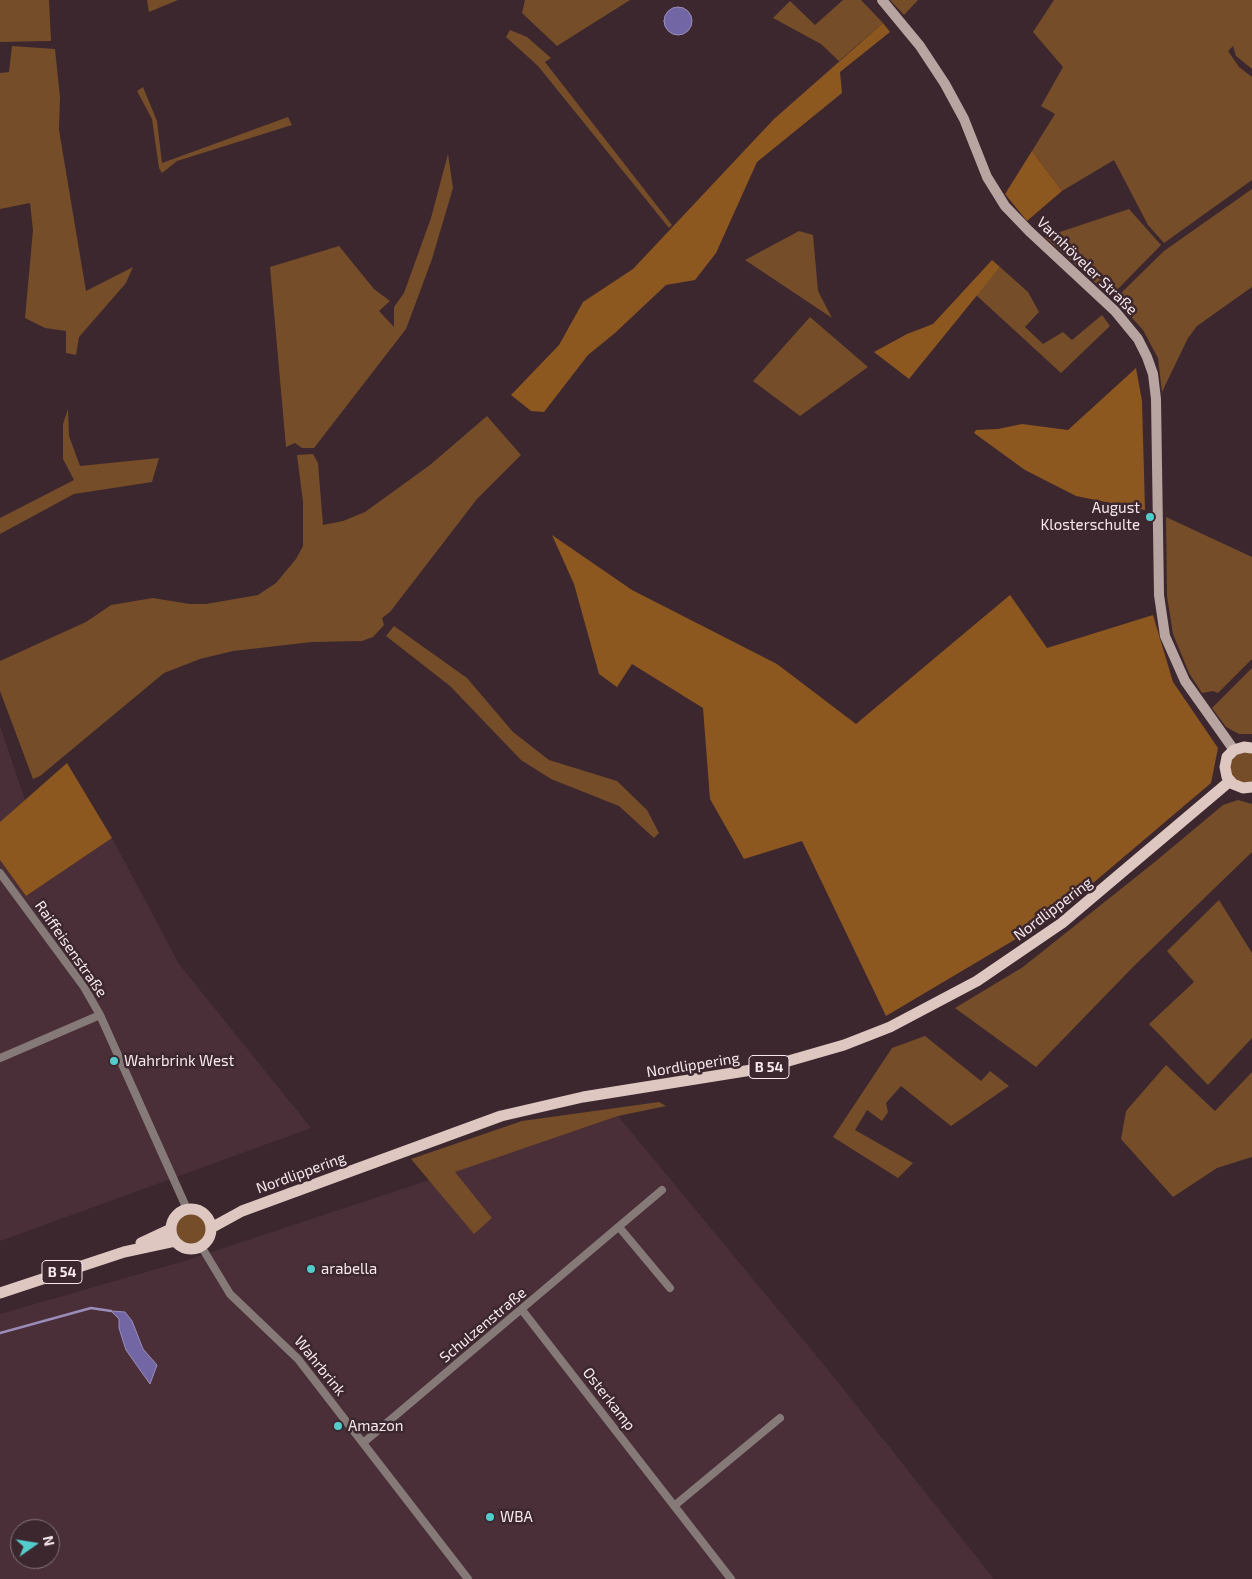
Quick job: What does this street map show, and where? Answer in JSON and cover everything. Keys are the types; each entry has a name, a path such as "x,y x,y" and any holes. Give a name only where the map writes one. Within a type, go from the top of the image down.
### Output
{"main road":[{"path":"1252,748 1244,747 1234,750 1227,757 1224,767 1230,781 1238,787 1252,787"},
{"name":"Nordlippering","path":"212,1228 242,1211 501,1116 575,1099 764,1068 835,1048 890,1026 977,981 1062,923 1230,781"},
{"path":"187,1209 200,1210 207,1216 212,1228 208,1240 201,1246 188,1249 175,1240 171,1229 176,1215 187,1209"},
{"name":"Nordlippering","path":"207,1216 242,1211"},
{"name":"B 54","path":"124,1252 171,1229"},
{"name":"B 54","path":"0,1293 124,1252 175,1240"}],"street":[{"name":"Varnhöveler Straße","path":"882,0 916,40 945,84 964,119 987,177 1005,206 1028,231 1115,311 1138,339 1147,356 1153,374 1156,399 1159,595 1165,636 1185,681 1234,750"},
{"name":"Raiffeisenstraße","path":"0,873 84,986 100,1015 187,1209"},
{"path":"0,1058 100,1015"},
{"name":"Schulzenstraße","path":"363,1443 662,1190"},
{"path":"619,1226 670,1288"},
{"name":"Wahrbrink","path":"201,1246 230,1294 292,1352 468,1579"},
{"name":"Osterkamp","path":"522,1310 731,1579"},
{"path":"674,1506 780,1418"}],"shaded area":[{"path":"0,0 49,0 51,41 0,42"},
{"path":"147,0 178,0 149,12"},
{"path":"525,0 630,0 557,46 522,13"},
{"path":"843,0 861,0 883,23 839,61 821,44 773,18 790,1 815,25"},
{"path":"890,0 918,0 904,15"},
{"path":"1054,0 1252,0 1252,69 1236,56 1233,46 1228,51 1239,67 1252,77 1252,180 1164,243 1148,225 1114,160 1062,191 1032,151 1055,114 1041,106 1063,67 1033,32"},
{"path":"678,7 688,11 692,21 688,31 678,35 668,31 664,21 668,11"},
{"path":"883,23 890,32 840,72 842,93 757,162 716,253 695,280 666,285 615,333 588,355 544,412 531,411 511,395 559,345 583,302 633,269 774,119"},
{"path":"510,30 527,37 551,58 545,62 672,225 669,228 538,66 506,37"},
{"path":"12,46 55,49 60,97 59,130 86,291 133,267 126,283 79,337 76,355 66,353 66,331 45,328 25,318 33,230 30,203 0,209 0,73 9,72"},
{"path":"143,87 157,121 162,163 288,117 292,125 177,161 162,173 159,168 152,119 137,91"},
{"path":"1032,151 1062,191 1027,221 1005,194"},
{"path":"448,154 453,188 432,259 406,329 314,448 302,448 295,443 286,447 270,267 339,246 374,289 390,301 379,311 394,327 394,307 404,293 431,218"},
{"path":"1252,189 1252,287 1197,326 1188,338 1162,392 1158,358 1143,330 1115,299 1164,251"},
{"path":"1129,209 1161,245 1117,290 1109,295 1045,237"},
{"path":"799,231 813,235 818,291 832,318 745,260"},
{"path":"992,260 1000,267 909,379 874,352 907,334 933,324"},
{"path":"1000,267 1028,292 1039,312 1025,327 1043,344 1063,332 1072,340 1102,315 1110,326 1061,373 976,295"},
{"path":"810,317 868,367 800,416 753,381"},
{"path":"1136,368 1142,401 1145,510 1076,496 1025,470 974,433 976,430 998,429 1022,424 1068,430"},
{"path":"68,409 69,436 80,466 159,458 152,482 74,494 0,534 0,518 74,480 63,459 63,424"},
{"path":"487,416 521,455 477,499 390,612 382,618 384,625 373,637 362,641 312,642 233,651 200,659 164,673 40,776 33,779 0,691 0,661 86,622 111,605 153,598 190,604 206,604 258,595 276,583 296,559 303,546 303,502 297,455 313,454 318,463 323,525 343,521 365,512 430,465"},
{"path":"1166,517 1252,557 1252,659 1218,693 1213,691 1202,693 1189,673 1173,634 1167,596"},
{"path":"552,535 632,590 777,664 856,724 1010,595 1047,648 1153,615 1173,682 1218,748 1211,783 1053,917 886,1016 802,841 744,859 710,799 703,708 632,664 617,687 599,674 574,584"},
{"path":"394,626 467,678 513,732 549,760 617,781 647,810 659,833 654,838 619,806 551,779 521,760 450,686 386,636"},
{"path":"1252,668 1252,734 1239,734 1226,727 1212,708"},
{"path":"0,726 25,800 0,822"},
{"path":"1241,752 1252,753 1252,782 1242,784 1232,777 1230,764 1234,757"},
{"path":"67,763 112,838 26,896 0,860 0,822"},
{"path":"1238,800 1252,804 1252,852 1133,967 1036,1067 955,1008 1023,967 1223,805"},
{"name":"Wahrbrink West","path":"112,838 179,964 311,1128 0,1241 0,860 26,896"},
{"path":"1219,900 1252,953 1252,1038 1208,1085 1149,1024 1194,982 1167,951"},
{"path":"925,1036 981,1081 990,1071 1009,1086 951,1126 901,1086 886,1103 888,1112 882,1121 867,1110 855,1130 913,1163 898,1178 833,1137 892,1048"},
{"path":"1166,1065 1215,1111 1252,1072 1252,1157 1217,1168 1173,1197 1121,1139 1126,1111"},
{"path":"659,1102 666,1106 618,1116 455,1172 492,1218 474,1234 411,1159 522,1121"},
{"path":"618,1116 829,1371 994,1579 0,1579 0,1314 188,1260 429,1180 474,1233 492,1218 454,1172"},
{"path":"191,1213 197,1214 202,1218 206,1223 206,1235 202,1240 197,1244 191,1245 185,1244 180,1240 176,1235 175,1229 176,1223 180,1218 185,1214"},
{"path":"111,1311 125,1312 132,1321 143,1349 157,1365 150,1384 126,1350 119,1328 119,1319"}],"waterway":[{"path":"0,1333 91,1308 111,1311"}],"place":[{"name":"August Klosterschulte","path":"1150,517"},
{"name":"Wahrbrink West","path":"114,1061"},
{"name":"arabella","path":"311,1269"},
{"name":"Amazon","path":"338,1426"},
{"name":"WBA","path":"490,1517"}]}
